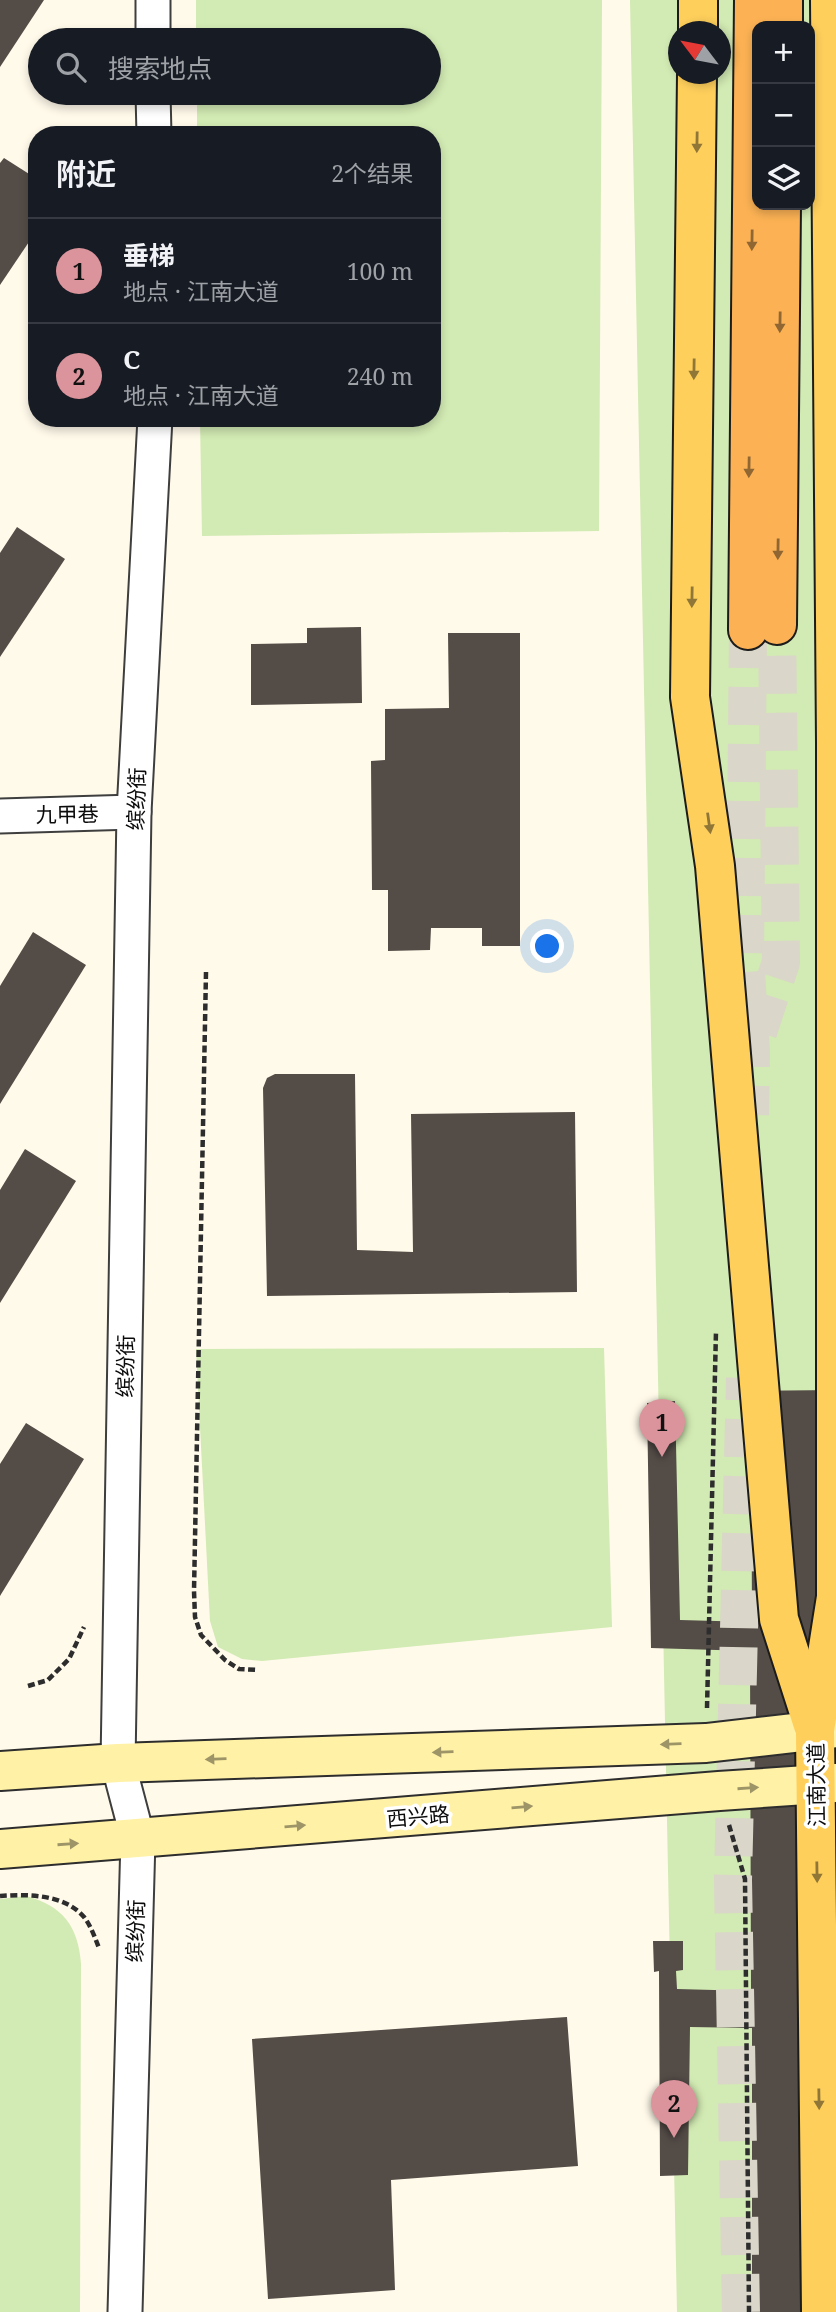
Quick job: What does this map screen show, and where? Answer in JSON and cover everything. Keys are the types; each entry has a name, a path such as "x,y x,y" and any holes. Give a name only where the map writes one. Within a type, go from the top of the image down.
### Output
{"highway":[{"path":"754,0 756,147"},
{"path":"783,0 783,21"},
{"path":"757,210 763,628 781,210"}],"main road":[{"path":"698,0 698,21"},
{"name":"江南大道","path":"821,2312 825,1729 836,1597 836,728 830,0"},
{"path":"0,1771 118,1763 706,1743 825,1729 779,1619 715,866 690,697 698,84"},
{"name":"西兴路","path":"0,1849 826,1783"}],"street":[{"path":"153,0 153,28"},
{"path":"153,105 154,126"},
{"name":"缤纷街","path":"125,2312 138,1839 118,1763 134,812 155,427"},
{"name":"九甲巷","path":"0,816 134,812"}],"path":[{"path":"206,972 195,1617 201,1635 225,1660 239,1669 258,1670"},
{"path":"28,1686 48,1680 69,1659 86,1624"},
{"path":"719,1791 745,1879 749,2312"},
{"path":"0,1895 28,1894 59,1900 84,1916 102,1955"}],"green space":[{"path":"196,0 602,0 599,531 202,536 200,427 441,427 441,126 197,126 197,105 441,105 441,28 196,28"},
{"path":"630,0 836,0 836,2312 677,2312"},
{"path":"604,1348 612,1627 262,1661 242,1659 218,1647 210,1621 196,1349"},
{"path":"26,1896 50,1905 66,1920 76,1939 81,1964 80,2312 0,2312 0,1899"}],"building":[{"path":"0,0 44,0 0,67"},
{"path":"4,158 28,173 28,243 0,285 0,163"},
{"path":"17,527 65,559 0,657 0,553"},
{"path":"361,627 362,703 251,705 251,644 307,643 307,628"},
{"path":"448,633 520,633 520,946 482,946 482,928 431,928 430,950 388,951 388,890 372,890 371,761 385,760 385,709 449,708"},
{"path":"33,932 86,965 0,1104 0,986"},
{"path":"275,1074 355,1074 357,1250 413,1252 411,1114 575,1112 577,1292 267,1296 263,1088 267,1078"},
{"path":"25,1149 76,1181 0,1303 0,1190"},
{"path":"836,1390 836,2312 752,2312 752,2028 690,2027 688,2175 660,2176 659,1971 654,1972 653,1941 683,1941 683,1970 676,1971 677,1989 751,1991 750,1651 651,1648 647,1403 675,1401 680,1620 752,1622 751,1391"},
{"path":"26,1423 84,1459 0,1596 0,1464"},
{"path":"567,2017 578,2166 391,2180 395,2290 268,2299 252,2039"}],"tunnel":[{"path":"758,1032 781,962 777,625"},
{"path":"748,630 745,956 751,1053 750,1115"},
{"path":"741,2312 733,1880 745,1378"}],"place":[{"name":"垂梯","path":"662,1457"},
{"name":"C","path":"674,2138"}]}
